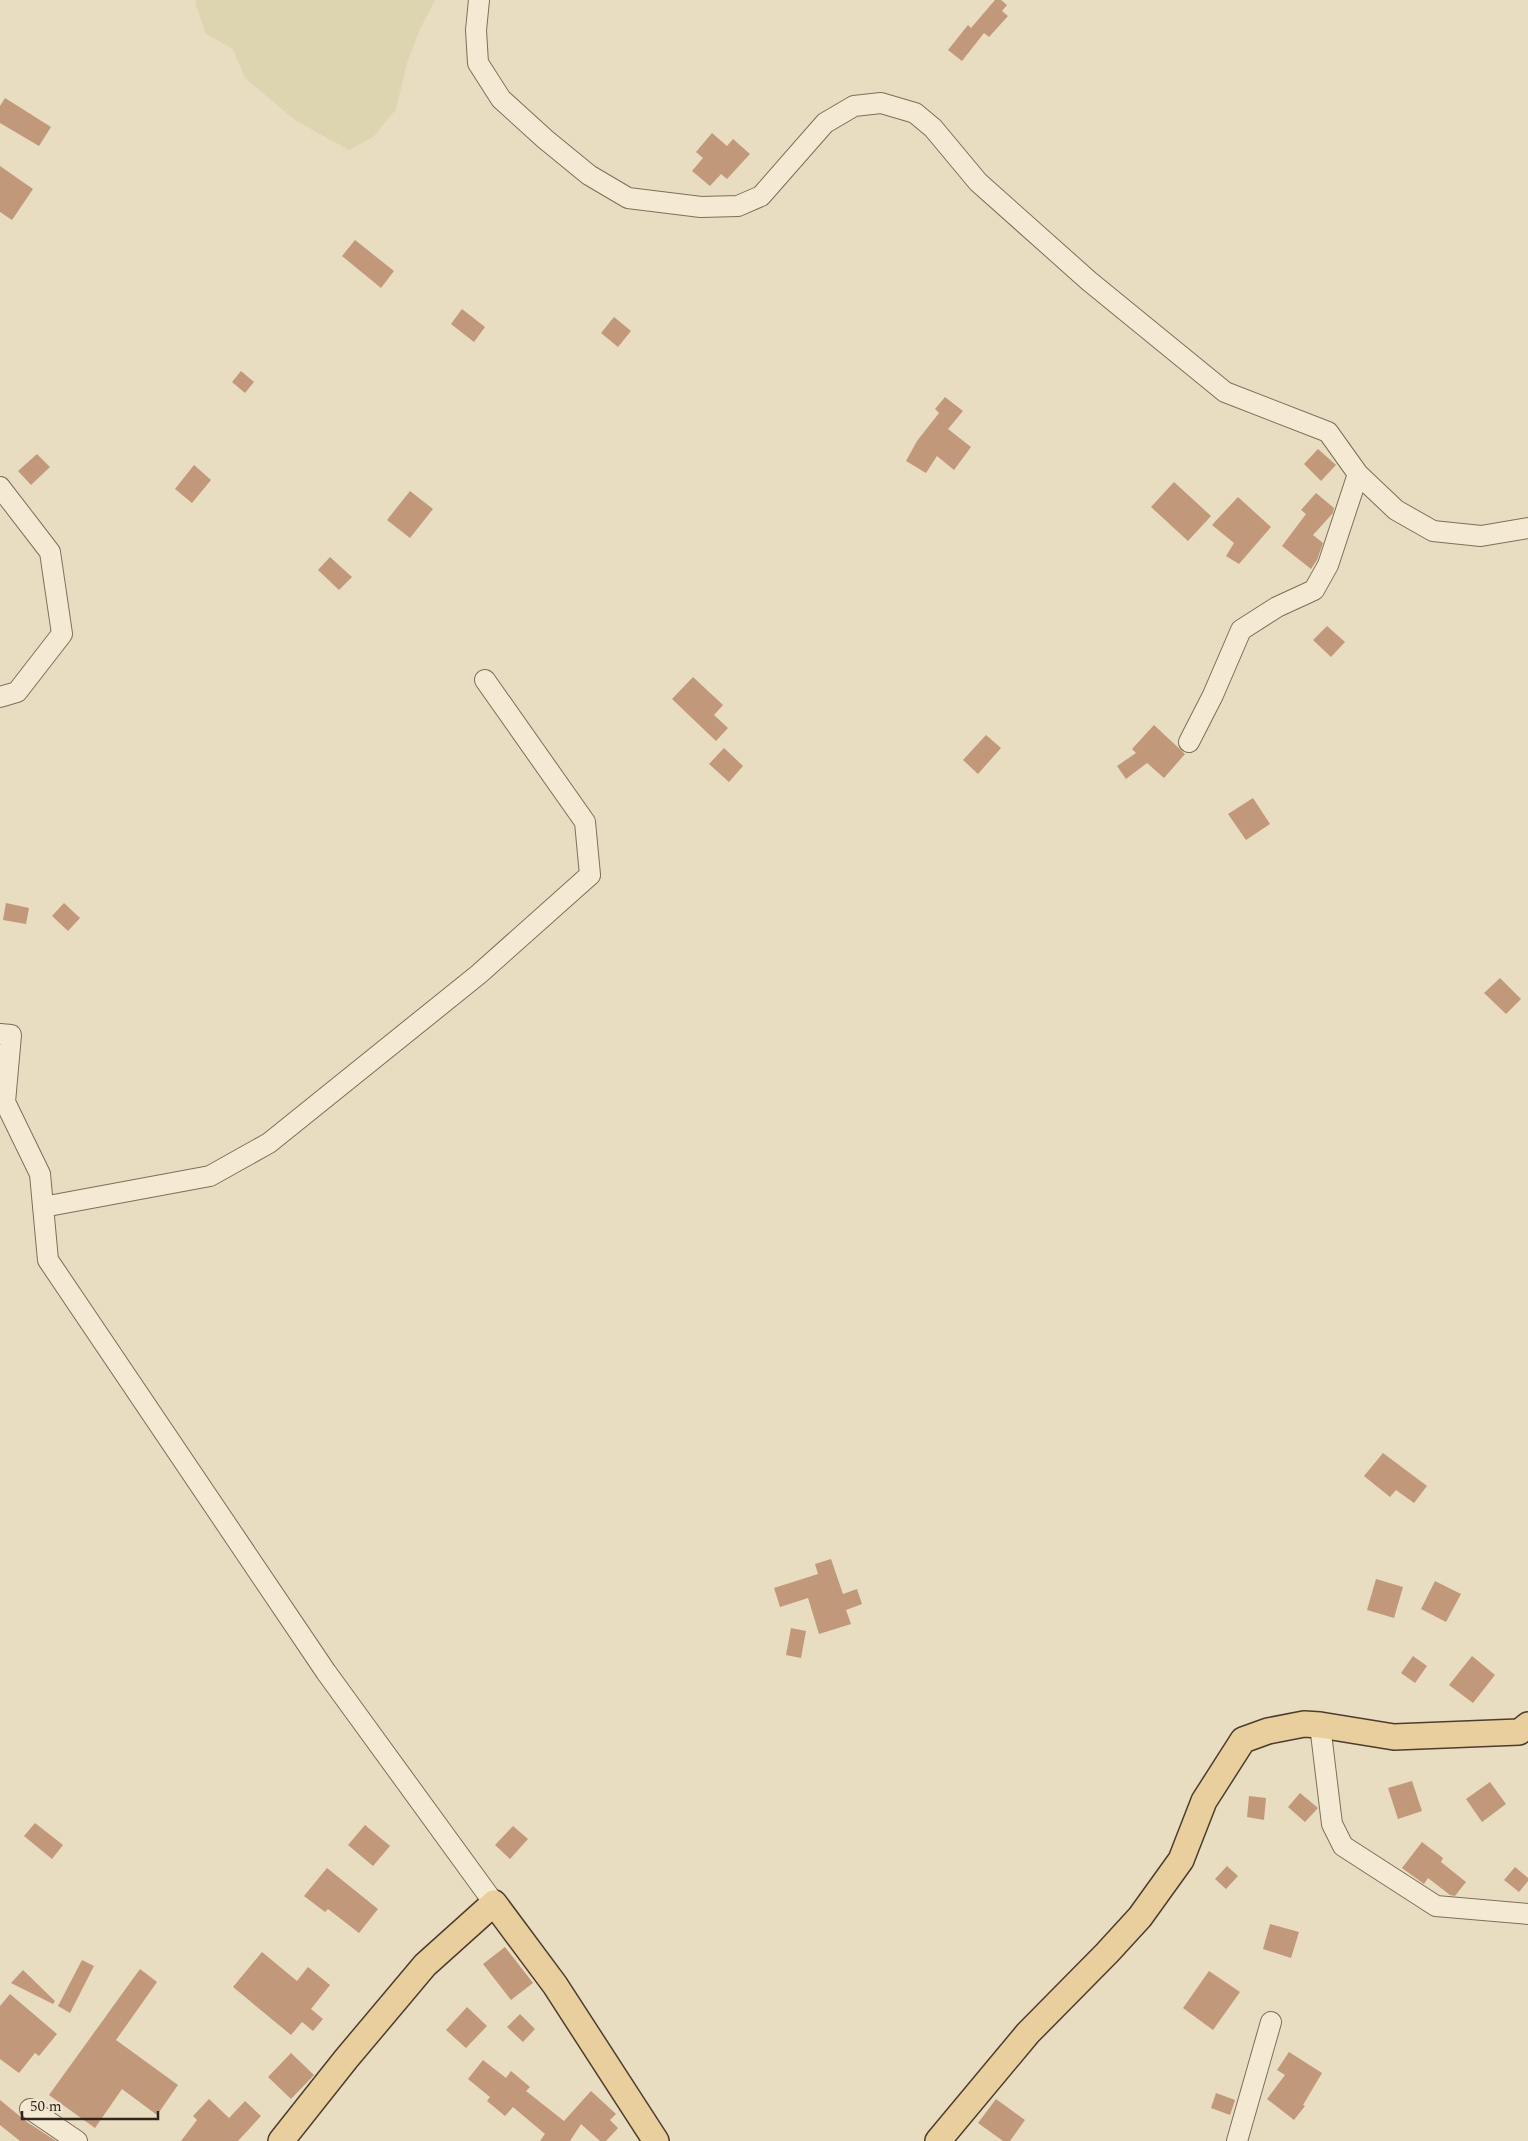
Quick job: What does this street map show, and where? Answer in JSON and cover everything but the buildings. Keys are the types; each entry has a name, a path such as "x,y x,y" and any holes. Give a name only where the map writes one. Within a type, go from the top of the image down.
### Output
{"main road":[{"path":"938,2141 1028,2033 1140,1917 1180,1860 1204,1801 1242,1740 1268,1731 1304,1724 1394,1737 1525,1733"},
{"path":"280,2141 425,1965 494,1903 555,1985 656,2141"}],"street":[{"path":"479,0 476,30 478,63 501,99 589,175 628,198 701,207 738,206 761,196 825,123 854,106 881,103 915,112 933,128 978,182 1089,281 1225,392 1328,432 1358,474 1396,510 1432,531 1481,536 1528,528"},
{"path":"1189,742 1213,695 1241,630 1277,607 1314,590 1328,565 1358,474"},
{"path":"0,487 50,552 62,634 17,692 0,697"},
{"path":"43,1207 210,1176 269,1143 479,974 590,875 585,822 485,680"},
{"path":"0,1034 11,1035 6,1102 40,1174 48,1260 326,1672 494,1903"},
{"path":"1320,1725 1332,1824 1343,1846 1436,1906 1528,1914"},
{"path":"1237,2141 1271,2022"},
{"path":"30,2110 77,2141"}],"shaded area":[{"path":"196,0 435,0 420,29 407,63 396,109 374,136 349,150 295,120 245,78 233,49 206,34"}]}
